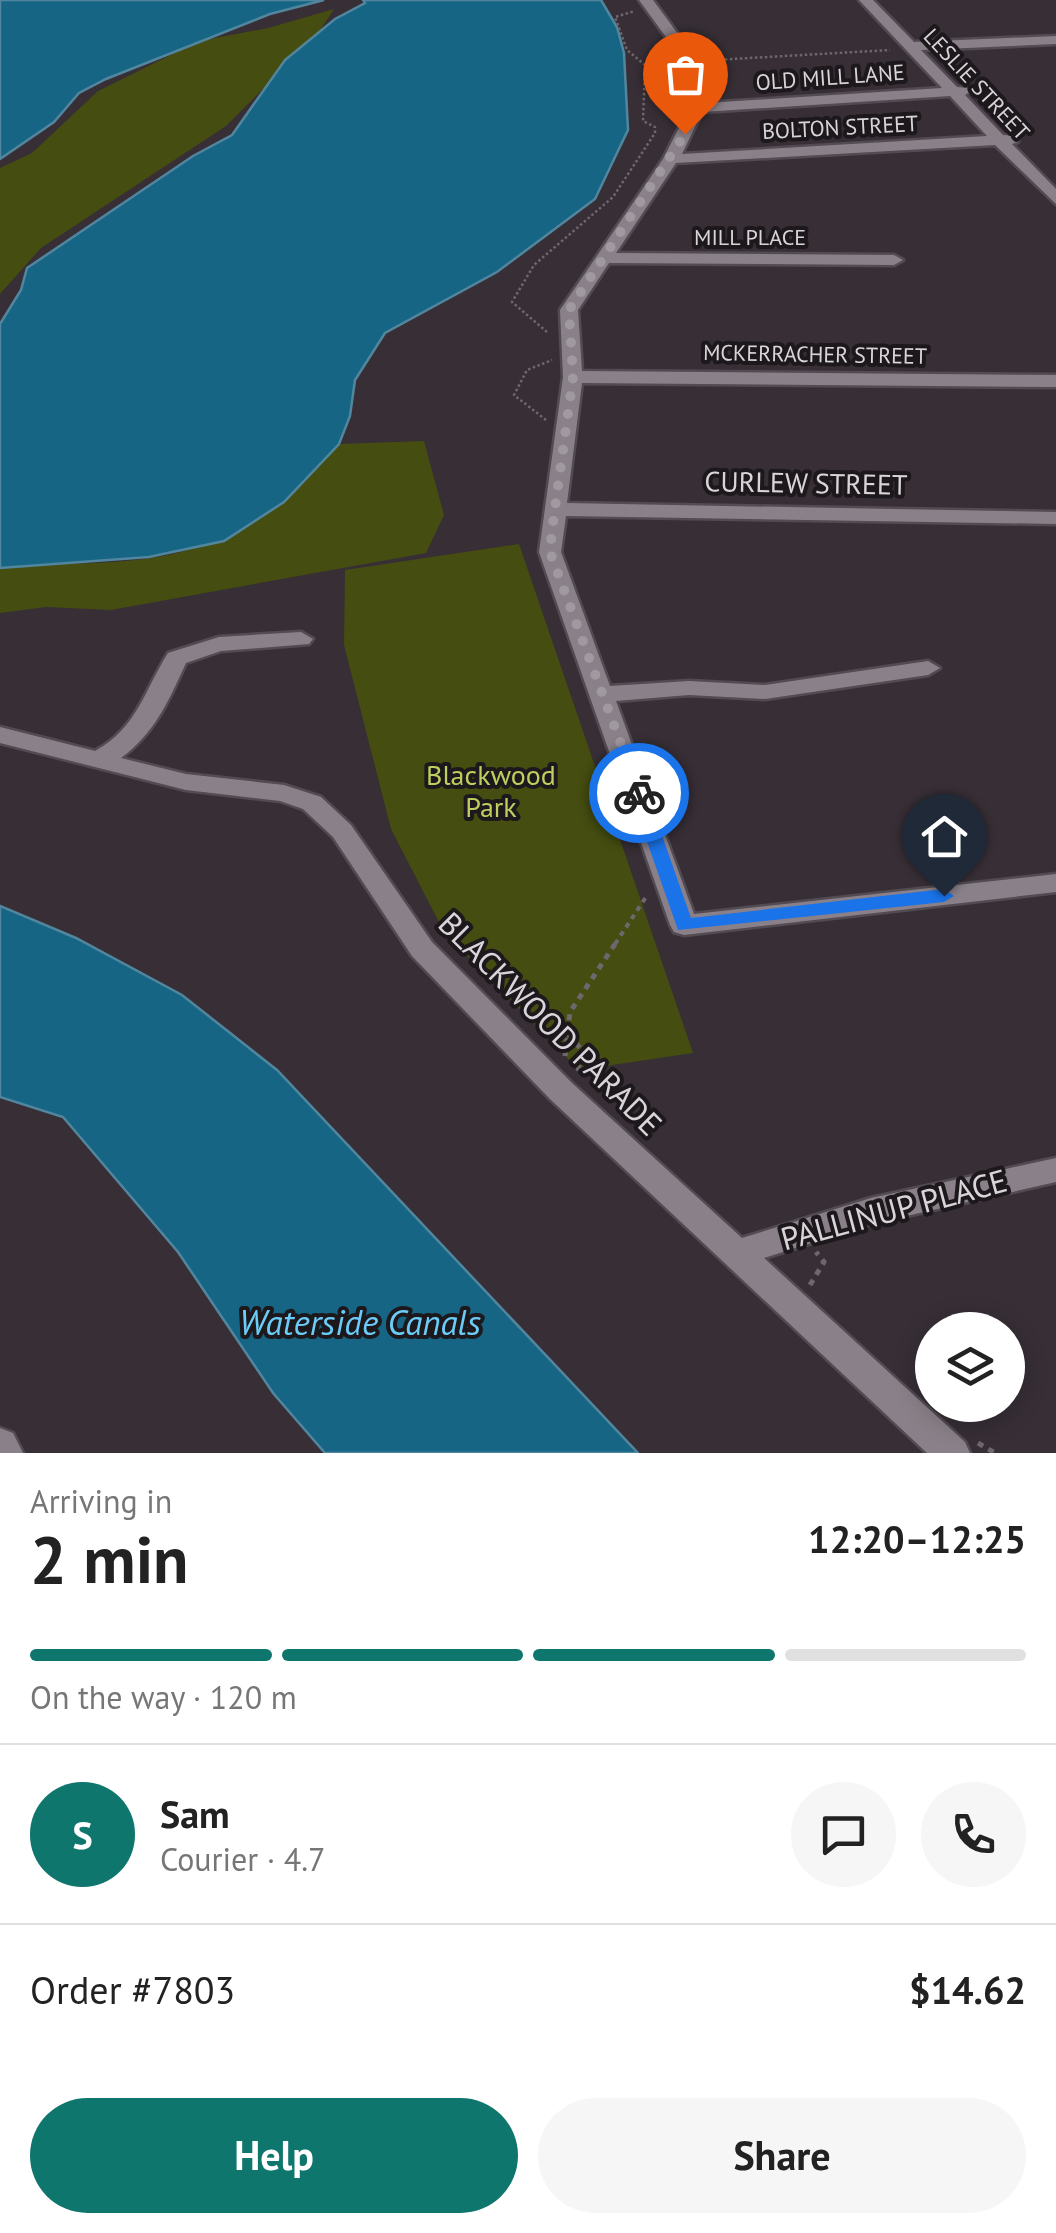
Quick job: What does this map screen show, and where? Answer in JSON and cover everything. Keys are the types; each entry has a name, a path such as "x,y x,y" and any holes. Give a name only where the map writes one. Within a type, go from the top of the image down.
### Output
{"street":[{"path":"646,0 671,34"},
{"name":"LESLIE STREET","path":"866,0 1006,140 1056,200"},
{"name":"LESLIE STREET","path":"877,0 912,47"},
{"path":"912,47 1056,40"},
{"name":"OLD MILL LANE","path":"671,159 703,98 959,91"},
{"name":"LESLIE STREET","path":"1006,140 1056,185"},
{"name":"BOLTON STREET","path":"671,159 1006,140"},
{"path":"671,159 569,310 573,377 550,552 684,925 1056,883"},
{"name":"MILL PLACE","path":"606,258 894,260"},
{"name":"MCKERRACHER STREET","path":"573,377 1056,382"},
{"name":"CURLEW STREET","path":"554,509 1056,518"},
{"path":"95,762 124,747 146,724 176,658 219,644 301,639"},
{"path":"604,694 689,688 765,692 928,668"},
{"name":"BLACKWOOD PARADE","path":"0,735 186,782 284,793 312,803 342,831 422,949 561,1091 952,1453"},
{"name":"PALLINUP PLACE","path":"733,1254 871,1211 1056,1170"},
{"path":"0,1444 5,1453"}],"path":[{"path":"645,64 912,47"},
{"path":"561,1091 570,1012 648,894"}],"green space":[{"path":"334,9 317,35 226,126 41,248 0,294 0,168 32,153 98,91 199,41 268,28"},
{"path":"424,441 444,515 426,553 111,610 46,607 0,613 0,567 125,561 174,554 236,529 273,503 339,444"},
{"name":"Blackwood Park","path":"519,544 693,1053 579,1070 444,932 391,829 344,645 345,570"}],"water":[{"path":"0,0 324,0 270,14 106,79 79,93 54,122 0,159"},
{"path":"363,0 601,0 617,27 624,53 628,130 595,199 497,272 385,333 355,380 350,416 339,444 284,502 224,541 149,557 0,568 0,324 21,290 27,268 193,156 232,135 285,60 335,19 365,3"},
{"name":"Waterside Canals","path":"0,906 76,938 182,995 277,1070 638,1453 325,1453 273,1393 178,1252 63,1117 0,1097"}],"way so far":[{"path":"639,793 550,552 573,377 569,310 685,134"}],"route":[{"path":"639,793 684,925 944,896"}]}
